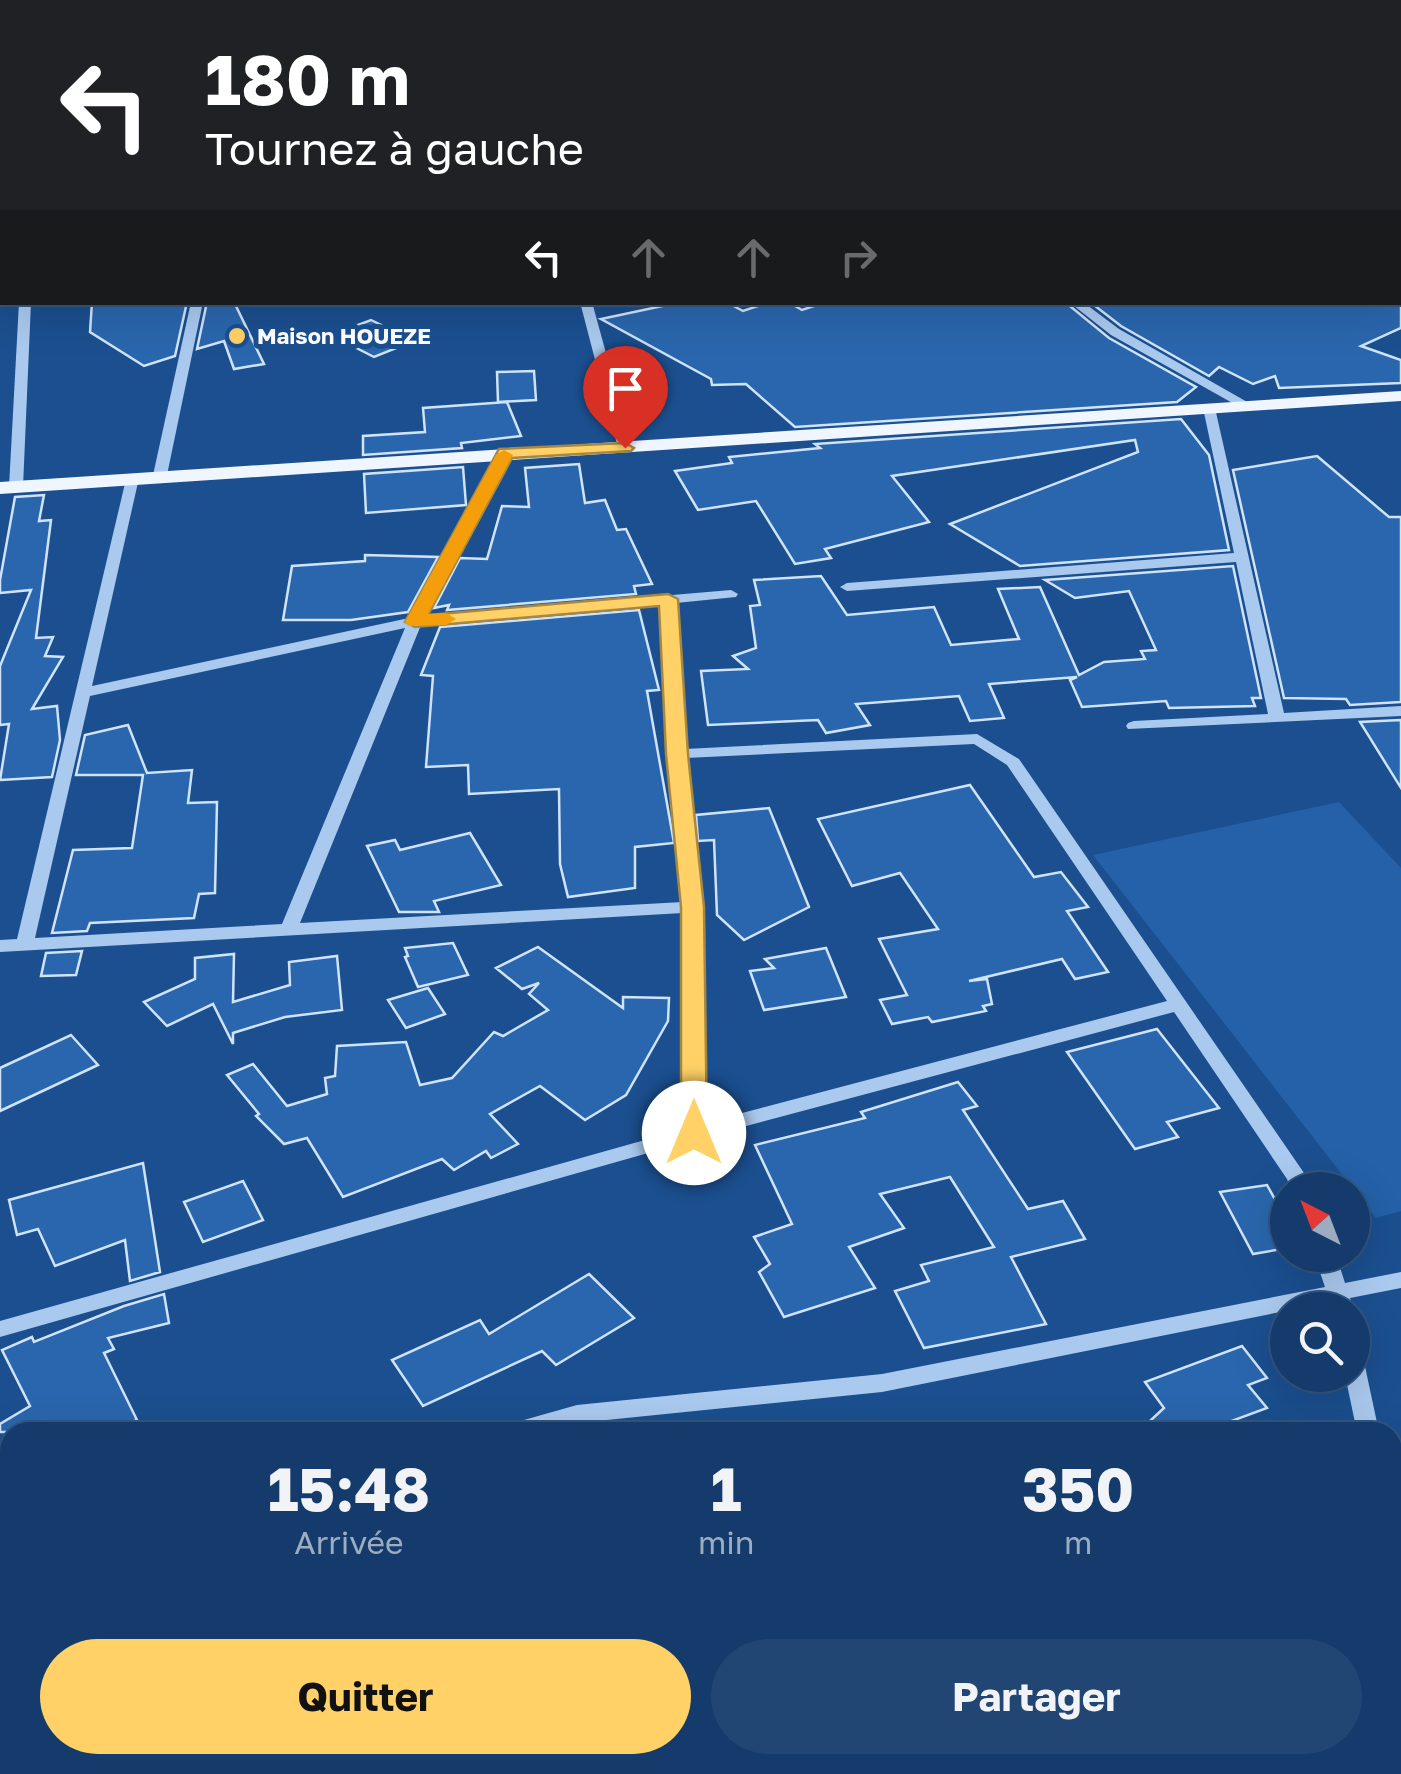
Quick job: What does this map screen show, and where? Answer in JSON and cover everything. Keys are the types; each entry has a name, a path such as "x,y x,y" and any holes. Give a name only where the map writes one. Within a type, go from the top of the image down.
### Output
{"main road":[{"path":"8,487 1401,396"}],"street":[{"path":"8,487 24,305"},
{"path":"160,475 196,305"},
{"path":"587,305 625,448"},
{"path":"1080,305 1114,332 1250,406"},
{"path":"1210,408 1276,718"},
{"path":"288,931 415,622 506,453"},
{"path":"25,943 132,478"},
{"path":"847,586 1241,557"},
{"path":"82,693 415,622 732,594"},
{"path":"668,599 677,754 692,907 694,1133"},
{"path":"1134,726 1401,710"},
{"path":"677,754 977,739 1013,762 1293,1172"},
{"path":"0,946 692,907"},
{"path":"0,1329 694,1133 1176,1005"},
{"path":"1368,1292 1401,1280"},
{"path":"547,1422 576,1414 882,1383 1270,1315"},
{"path":"1359,1392 1366,1422"}],"shaded area":[{"path":"1339,802 1401,868 1401,1211 1376,1218 1370,1210 1370,1172 1340,1172 1093,855"}],"building":[{"path":"92,305 186,305 175,356 144,366 90,332"},
{"path":"206,305 235,305 264,364 234,369 224,341 197,349"},
{"path":"667,305 732,305 743,311 761,305 793,305 802,310 817,305 1069,305 1109,338 1196,387 1177,402 795,427 746,384 712,385 711,379 601,319"},
{"path":"1094,305 1401,305 1401,328 1361,346 1401,360 1401,383 1279,388 1275,376 1253,384 1219,367 1209,376 1121,326"},
{"path":"371,320 414,341 374,357 331,335"},
{"path":"534,371 536,400 498,402 497,372"},
{"path":"507,402 521,436 461,443 462,448 363,455 363,436 425,432 423,408"},
{"path":"1181,419 1209,455 1229,550 1020,566 950,524 1138,452 1135,440 892,476 929,522 825,549 831,558 795,564 756,501 698,510 675,471 732,463 729,457 820,448 815,444"},
{"path":"1317,456 1389,517 1401,517 1401,702 1350,705 1346,699 1284,698 1233,470"},
{"path":"579,464 585,503 605,500 617,530 626,529 652,584 634,586 636,594 434,608 460,558 487,559 502,506 529,507 525,468"},
{"path":"463,467 466,505 366,513 364,474"},
{"path":"44,495 39,521 51,520 36,638 53,637 45,656 63,657 32,709 57,706 60,740 52,777 0,780 9,724 0,725 0,666 31,590 0,593 0,580 15,497"},
{"path":"365,555 438,557 408,612 351,620 283,620 292,566 365,561"},
{"path":"1233,566 1261,698 1252,698 1255,706 1169,708 1166,701 1082,707 1070,680 1077,677 989,684 1004,718 970,721 959,696 856,704 870,725 826,733 818,720 708,725 701,671 748,669 733,656 756,648 750,606 760,605 754,580 821,576 847,615 934,607 951,645 1019,639 998,589 1040,587 1079,675 1104,662 1145,659 1141,651 1156,650 1129,591 1075,598 1045,580"},
{"path":"639,610 659,690 647,691 674,843 635,847 635,888 568,897 560,864 559,789 469,794 468,765 426,767 433,676 421,675 440,627"},
{"path":"1401,720 1401,788 1360,722"},
{"path":"128,725 147,773 192,770 188,803 217,802 215,893 199,894 194,918 90,923 87,931 52,933 73,850 132,848 143,775 76,775 85,735"},
{"path":"970,785 1034,877 1061,872 1088,907 1067,911 1108,972 1075,979 1062,959 969,981 987,979 992,1004 983,1006 986,1011 932,1022 928,1017 892,1024 880,1000 907,995 879,939 938,929 900,873 852,886 818,819"},
{"path":"769,808 809,907 744,940 717,915 714,840 698,841 696,815"},
{"path":"470,833 501,885 434,901 439,912 399,912 367,846 395,840 400,850"},
{"path":"453,943 468,975 418,987 405,948"},
{"path":"538,947 623,1008 623,997 669,998 668,1021 626,1095 585,1120 540,1086 490,1114 518,1144 491,1158 486,1151 454,1170 442,1159 343,1197 307,1138 284,1144 256,1116 259,1114 227,1075 253,1064 287,1106 327,1094 325,1078 335,1076 337,1046 406,1042 420,1085 452,1078 494,1032 503,1036 548,1010 529,994 539,983 522,989 496,968"},
{"path":"826,948 846,997 764,1010 750,971 774,968 765,959"},
{"path":"82,951 76,975 41,976 46,953"},
{"path":"234,954 233,1002 290,985 289,962 337,956 342,1010 285,1017 233,1033 233,1044 213,1004 167,1026 144,1002 195,979 195,958"},
{"path":"428,988 445,1014 406,1028 388,1000"},
{"path":"1157,1029 1219,1108 1167,1122 1178,1137 1135,1149 1067,1052"},
{"path":"71,1035 98,1065 0,1111 0,1068"},
{"path":"958,1082 977,1106 963,1110 1028,1209 1063,1201 1085,1239 1011,1257 1046,1324 924,1348 895,1291 929,1281 921,1265 994,1247 950,1177 880,1194 904,1228 849,1247 875,1288 784,1317 759,1272 770,1264 754,1237 792,1224 755,1145 865,1118 861,1112"},
{"path":"143,1163 160,1272 130,1281 125,1240 55,1266 38,1229 17,1235 9,1200"},
{"path":"243,1181 263,1220 203,1242 184,1202"},
{"path":"1267,1185 1270,1251 1253,1254 1220,1192"},
{"path":"589,1274 634,1318 556,1365 542,1351 423,1406 392,1360 480,1320 489,1334"},
{"path":"164,1294 169,1323 108,1338 114,1349 104,1353 137,1420 3,1422 30,1406 2,1350 32,1337 34,1342"},
{"path":"1242,1346 1267,1378 1248,1385 1267,1408 1229,1422 1149,1422 1164,1408 1145,1382"}],"slow traffic":[{"path":"446,619 415,622 504,455"}],"place":[{"name":"Maison HOUEZE","path":"237,336"}],"route":[{"path":"625,448 506,453 415,622 668,599 677,754 692,907 694,1133"}]}
